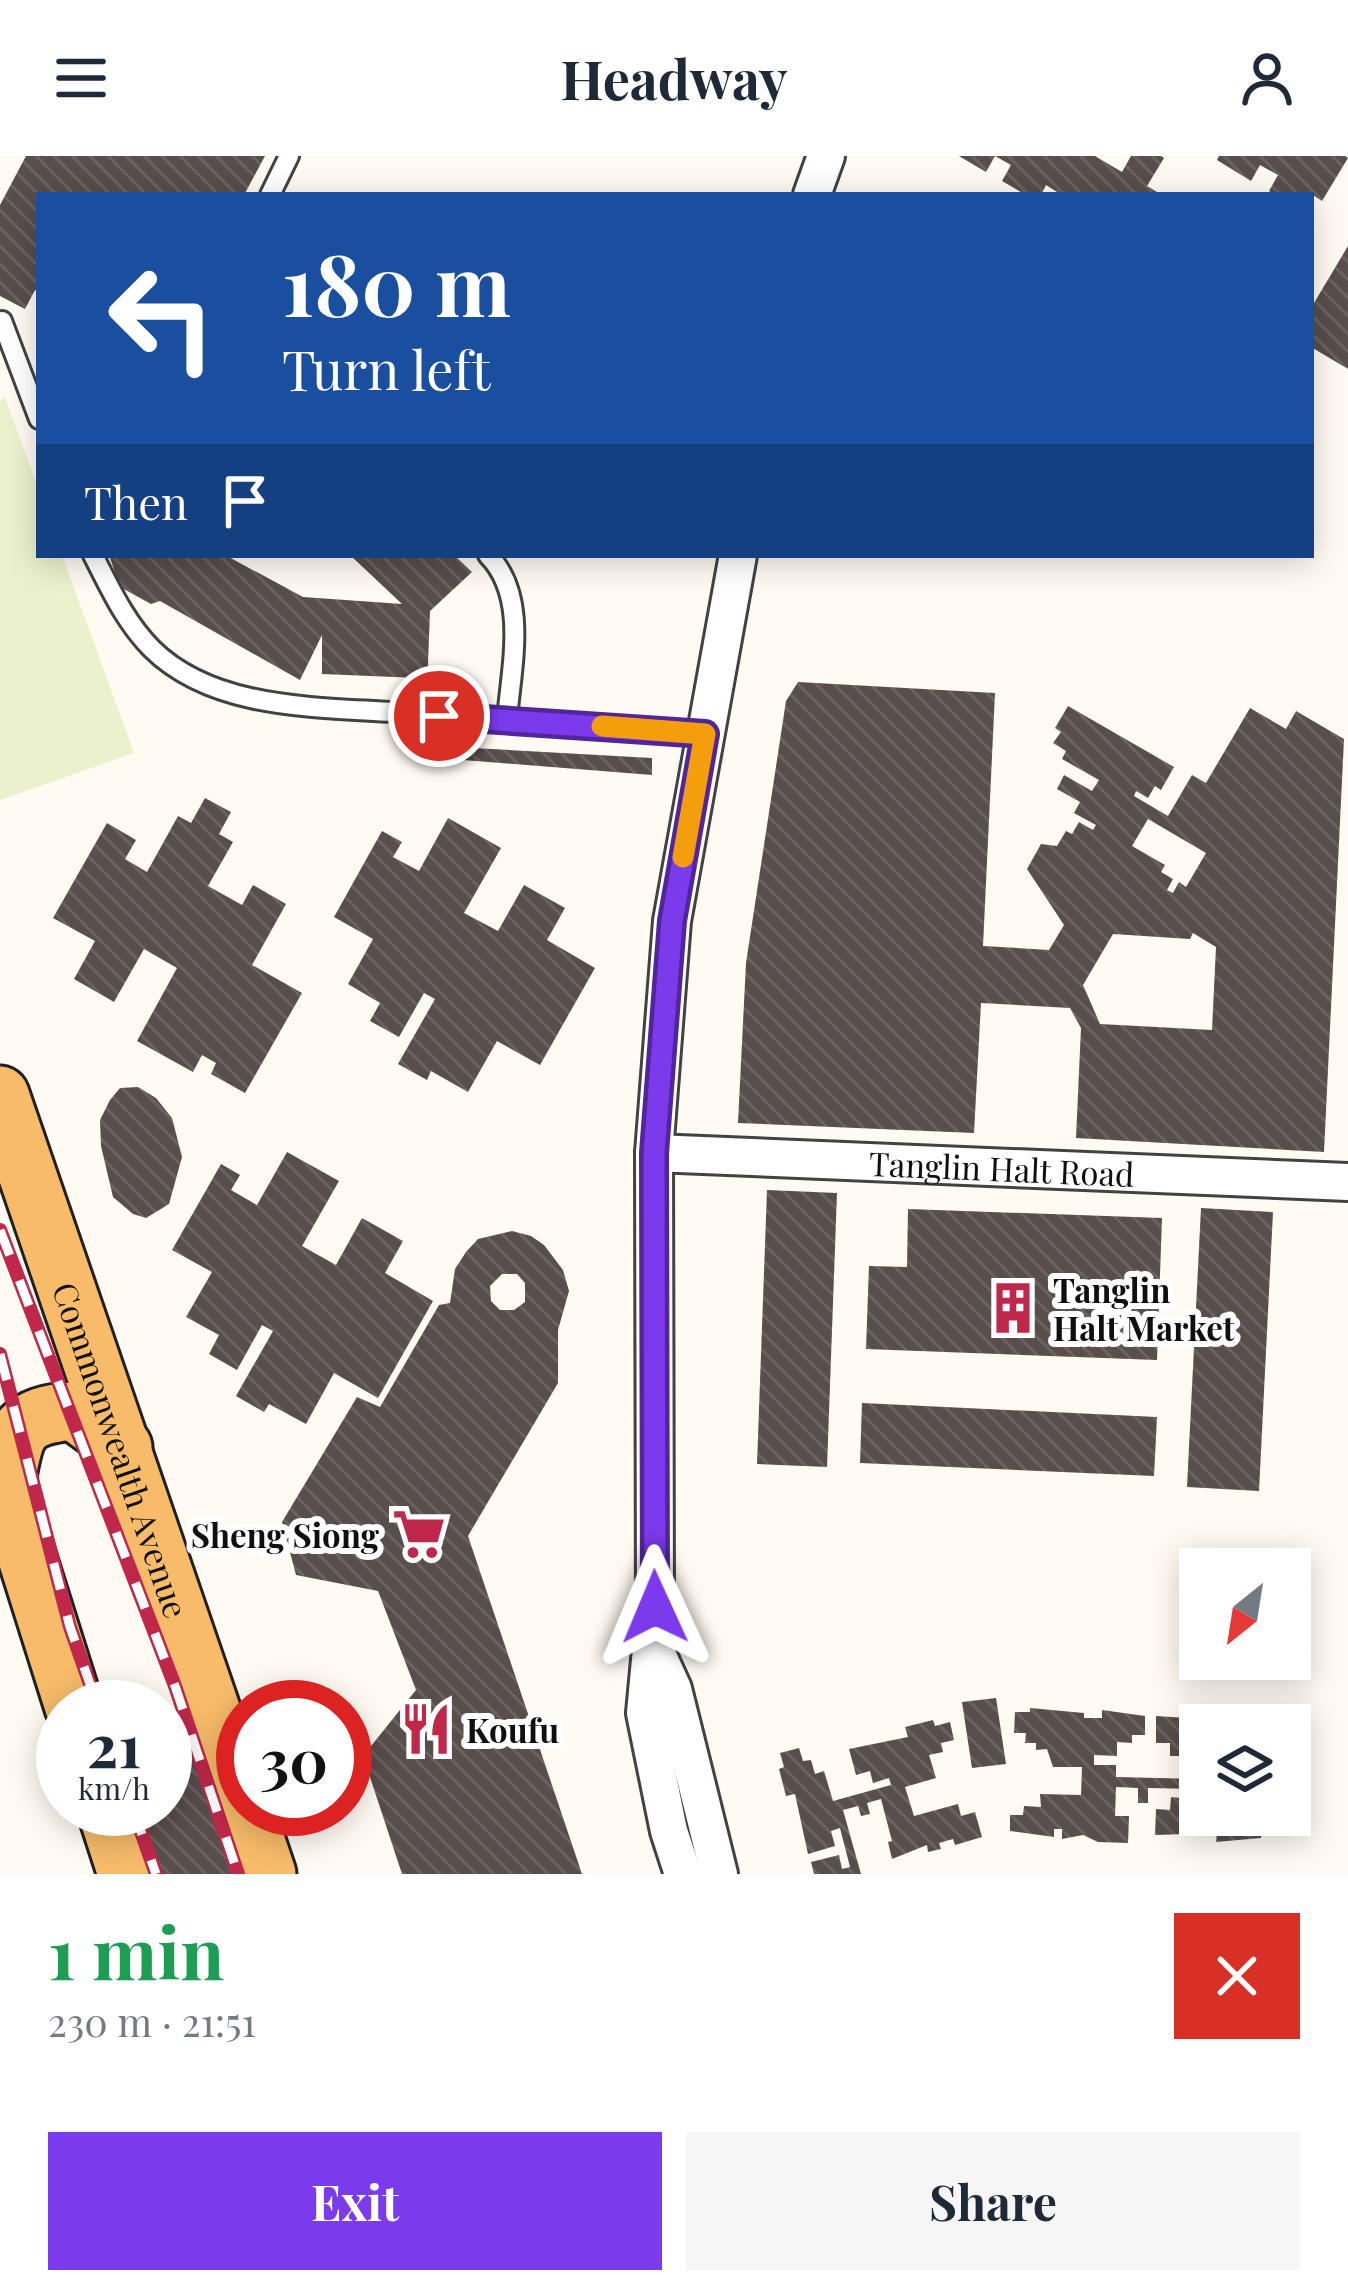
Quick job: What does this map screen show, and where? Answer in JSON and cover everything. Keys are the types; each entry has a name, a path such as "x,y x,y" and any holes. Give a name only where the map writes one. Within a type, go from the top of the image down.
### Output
{"main road":[{"name":"Commonwealth Avenue","path":"0,1095 216,1723"},
{"path":"65,1680 2,1480 15,1433 39,1414 74,1411 123,1447"},
{"path":"115,1836 127,1874"},
{"name":"Commonwealth Avenue","path":"254,1836 267,1874"}],"street":[{"path":"813,192 826,156"},
{"path":"683,1874 669,1831 645,1713 653,1645 654,1153 672,921 737,558"},
{"name":"Tanglin Halt Road","path":"654,1153 1348,1182"},
{"path":"653,1645 673,1689 719,1874"}],"lane":[{"path":"272,192 290,156"},
{"path":"2,321 36,411"},
{"path":"95,558 126,619 154,651 196,679 252,699 416,714"},
{"path":"491,558 514,601 507,720"},
{"path":"439,716 705,734"}],"green space":[{"path":"5,398 36,483 36,558 63,558 134,753 0,800 0,400"}],"building":[{"path":"26,156 265,156 246,192 36,192 36,290 25,309 0,296 0,205"},
{"path":"959,156 995,156 986,172"},
{"path":"995,156 1095,156 1122,172 1131,156 1164,158 1147,186 1157,192 1057,192 1046,185 1042,192 1021,192 1002,181 1011,165"},
{"path":"1219,156 1348,158 1322,201 1314,192 1269,191 1278,175 1260,165 1251,181 1217,160"},
{"path":"1348,246 1348,369 1314,349 1314,303"},
{"path":"110,558 231,558 303,597 402,604 353,558 457,558 472,572 430,611 427,690 441,690 436,746 652,758 652,775 413,756 418,678 322,674 322,635 300,680 160,601 151,604 120,587"},
{"path":"798,682 995,693 983,946 1049,950 1064,925 1027,869 1041,844 1057,846 1079,822 1093,830 1096,825 1074,813 1080,802 1057,789 1064,775 1092,791 1099,780 1062,759 1066,751 1053,743 1061,732 1055,728 1068,706 1174,767 1161,790 1155,786 1148,798 1136,791 1134,796 1168,816 1192,775 1206,783 1250,708 1286,729 1296,711 1344,739 1324,1152 1076,1138 1081,1028 1070,1008 981,1003 974,1133 738,1123 746,963 786,701","holes":["1148,819 1206,853 1186,887 1179,882 1173,893 1167,890 1173,879 1161,872 1165,865 1132,846","1193,933 1216,947 1212,1030 1100,1024 1083,985 1113,934 1190,939"]},
{"path":"205,798 231,812 219,834 233,842 208,886 242,905 253,885 286,904 252,965 302,993 245,1093 211,1074 216,1063 202,1055 193,1072 137,1041 177,968 144,949 114,1002 74,979 95,941 53,918 107,823 136,840 125,859 147,872 178,816 191,823"},
{"path":"448,818 501,848 464,913 498,931 524,885 565,908 547,940 595,968 540,1065 497,1041 468,1092 431,1071 427,1080 398,1064 435,999 424,993 399,1037 370,1021 380,1003 348,984 373,939 334,917 382,831 402,842 393,857 419,871"},
{"path":"138,1087 156,1098 172,1118 182,1157 169,1204 146,1218 133,1214 113,1197 101,1146 100,1120 110,1100 120,1088"},
{"path":"287,1152 339,1181 302,1246 336,1265 362,1218 403,1241 385,1273 433,1301 378,1398 334,1373 306,1424 269,1404 264,1412 236,1396 273,1331 262,1325 237,1370 209,1354 219,1335 186,1317 212,1272 172,1250 221,1164 240,1175 231,1190 257,1205"},
{"path":"767,1190 837,1193 827,1467 757,1464"},
{"path":"1201,1208 1273,1212 1259,1491 1187,1487"},
{"name":"Tanglin Halt Market","path":"908,1209 1162,1218 1157,1360 866,1349 869,1266 907,1267"},
{"path":"512,1231 531,1236 563,1270 569,1291 558,1330 558,1383 468,1536 582,1874 402,1874 372,1783 372,1745 416,1690 378,1591 296,1575 282,1522 357,1397 380,1407 439,1305 450,1303 455,1269 478,1239","holes":["502,1274 517,1274 525,1283 525,1302 514,1310 500,1310 491,1301 490,1286"]},
{"path":"862,1403 1157,1417 1154,1476 860,1463"},
{"path":"996,1698 1006,1764 972,1768 962,1702"},
{"path":"1030,1708 1102,1718 1102,1710 1145,1716 1145,1735 1132,1735 1132,1743 1117,1742 1117,1756 1094,1755 1094,1765 1116,1765 1116,1777 1179,1778 1179,1789 1148,1788 1148,1803 1138,1803 1138,1788 1116,1787 1115,1816 1129,1816 1128,1843 1098,1842 1083,1835 1062,1839 1062,1829 1054,1829 1054,1837 1010,1831 1010,1815 1023,1815 1024,1806 1041,1807 1040,1794 1081,1795 1082,1767 1053,1767 1047,1749 1036,1750 1036,1743 1025,1743 1026,1733 1014,1733 1015,1712 1030,1712"},
{"path":"1156,1716 1179,1718 1179,1756 1170,1756 1170,1743 1156,1743"},
{"path":"933,1720 935,1726 950,1722 954,1740 941,1743 943,1752 929,1755 936,1778 905,1787 914,1816 958,1804 961,1816 975,1812 982,1837 955,1845 953,1839 928,1852 927,1845 892,1859 881,1799 867,1803 870,1814 861,1816 858,1806 843,1810 861,1874 814,1874 811,1862 839,1855 842,1869 850,1867 840,1828 831,1831 835,1846 808,1854 795,1794 786,1796 780,1753 799,1748 803,1761 811,1760 815,1774 824,1771 833,1801 891,1785 889,1778 873,1783 870,1771 856,1775 849,1749 908,1737 905,1727"},
{"path":"192,1721 216,1790 216,1836 232,1836 245,1874 145,1874 132,1836 192,1836"},
{"path":"1171,1797 1179,1798 1179,1834 1155,1835 1156,1809 1170,1810"},
{"path":"1217,1836 1261,1836 1261,1838 1216,1842"}],"railway":[{"path":"0,1230 175,1686 238,1874"},
{"path":"0,1354 70,1627 89,1680"},
{"path":"143,1836 156,1874"}],"slow traffic":[{"path":"602,726 705,734 683,857"}],"place":[{"name":"Tanglin Halt Market","path":"1013,1308"},
{"name":"Sheng Siong","path":"419,1534"},
{"name":"Koufu","path":"426,1729"}],"route":[{"path":"439,716 705,734 672,921 654,1153 655,1607"}]}
